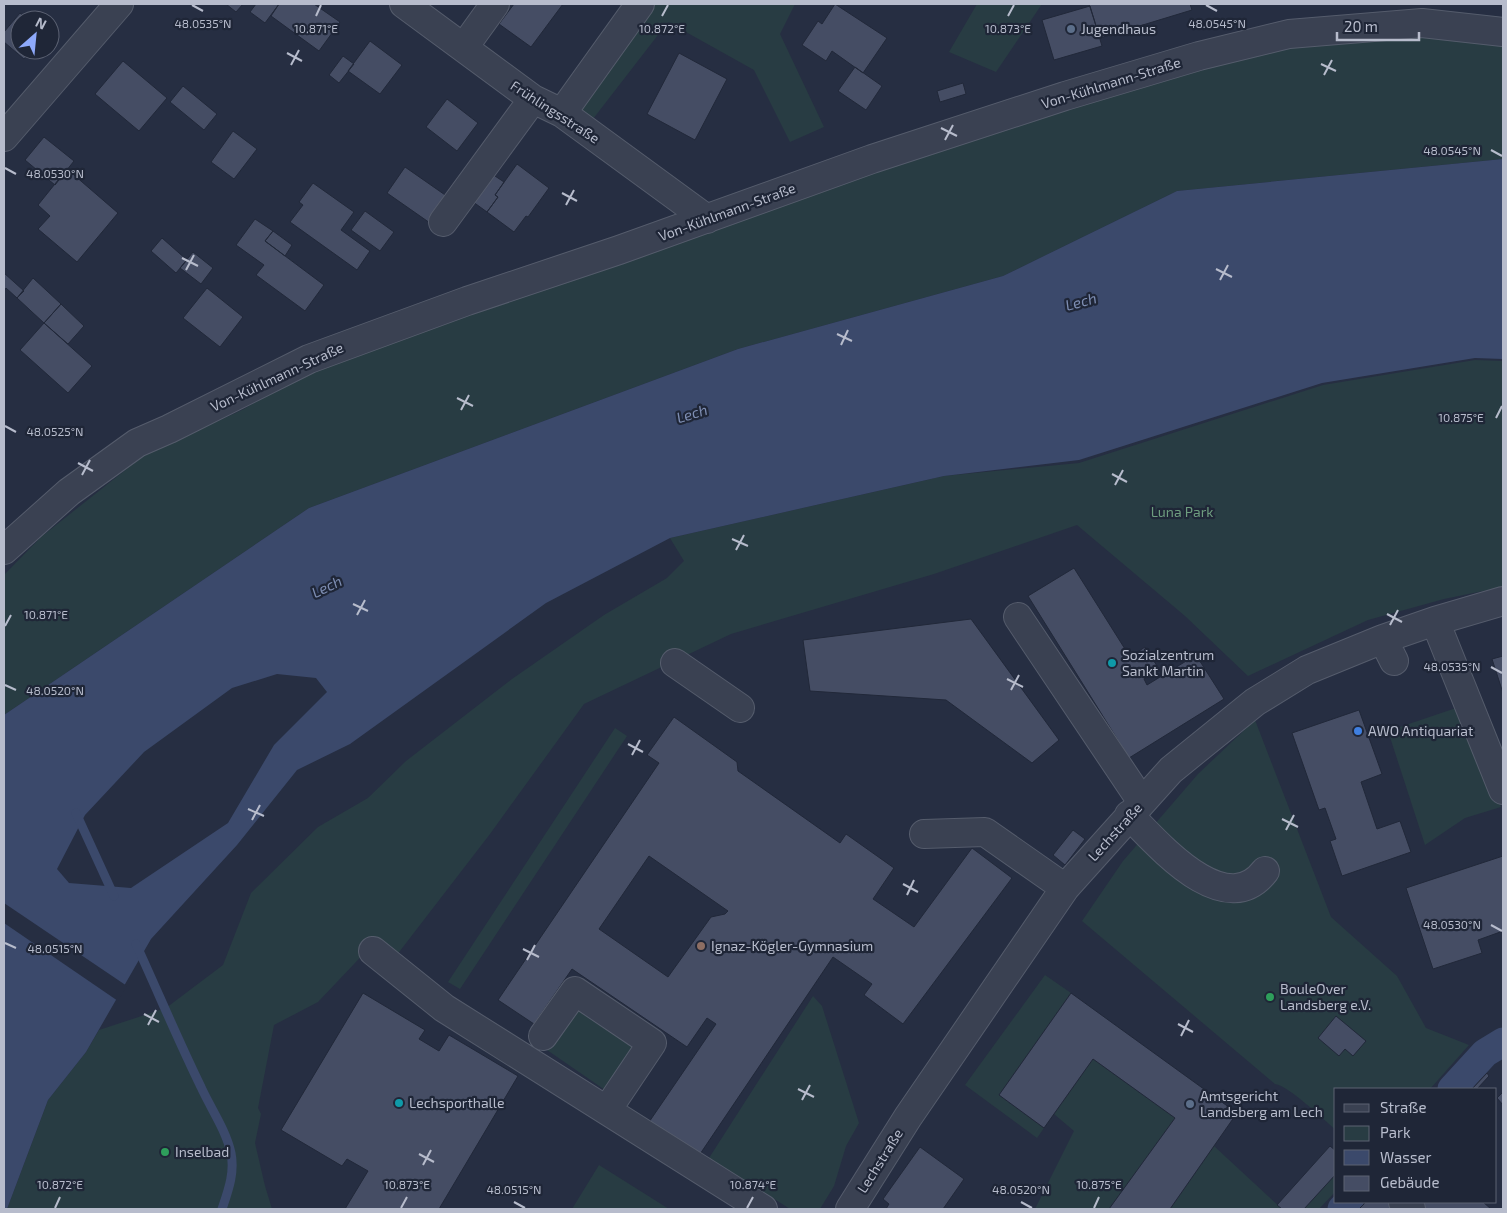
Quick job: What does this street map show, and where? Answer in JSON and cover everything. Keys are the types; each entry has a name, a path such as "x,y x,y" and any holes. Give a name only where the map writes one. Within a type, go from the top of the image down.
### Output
{"street":[{"path":"4,137 119,4"},
{"path":"464,47 495,4"},
{"path":"562,113 640,4"},
{"name":"Frühlingsstraße","path":"408,5 533,99 562,113 707,219"},
{"name":"Von-Kühlmann-Straße","path":"4,550 69,492 137,443 309,359 467,301 707,219 872,159 1065,96 1199,56 1289,34 1422,23 1503,32"},
{"path":"443,222 533,99"},
{"name":"Lechstraße","path":"850,1209 908,1117 1065,888 1171,770 1254,702 1307,670 1389,650 1435,621 1503,601"},
{"path":"1018,617 1136,809 1182,867 1222,888 1248,887 1258,881 1265,871"},
{"path":"1435,621 1503,790"},
{"path":"675,663 740,708"},
{"path":"924,834 985,832 1065,888"},
{"path":"373,952 444,1008 763,1209"},
{"path":"543,1036 575,991 652,1044 607,1110"}],"green space":[{"path":"653,4 795,4 780,34 824,127 790,142 754,70 668,22 593,119 578,109"},
{"path":"977,4 1042,4 996,72 949,52"},
{"path":"1366,33 1503,39 1503,159 1177,191 1003,276 738,349 309,508 4,715 4,575 41,537 143,456 244,409 323,362 874,168 1194,66"},
{"name":"Luna Park","path":"1475,360 1503,361 1503,587 1444,599 1368,620 1248,676 1185,616 1077,525 934,574 731,634 584,704 490,834 393,960 373,944 318,1002 274,1025 258,1108 261,1114 255,1143 272,1209 7,1209 48,1100 86,1052 99,1030 166,1008 223,965 251,893 318,827 368,798 406,761 512,679 604,615 667,578 684,561 670,538 944,476 1079,463 1323,385"},
{"path":"1459,707 1501,807 1465,818 1425,845 1388,731"},
{"path":"1255,720 1331,917 1397,976 1426,1028 1469,1045 1431,1088 1334,1088 1334,1128 1289,1090 1275,1084 1082,921 1123,861 1198,774"},
{"path":"615,728 627,736 460,989 448,982"},
{"path":"1045,975 1071,993 999,1095 1044,1128 1037,1138 965,1085"},
{"path":"813,996 822,1006 859,1123 846,1146 834,1186 820,1209 790,1209 709,1158"},
{"path":"576,1009 634,1048 605,1090 547,1050"},
{"path":"1093,1059 1175,1118 1109,1209 1035,1209 1074,1131 1054,1114"},
{"path":"1214,1146 1282,1209 1170,1209"},
{"path":"599,1165 669,1209 572,1209"},
{"path":"1334,1176 1334,1193 1319,1209 1304,1209"}],"water":[{"name":"Lech","path":"1503,159 1503,359 1475,358 1322,383 1079,460 944,476 670,538 546,603 350,744 297,770 237,845 151,939 86,1052 48,1100 7,1209 4,1209 4,715 309,508 738,349 1003,276 1177,191","holes":["277,674 316,678 327,692 274,745 228,823 131,888 69,883 57,869 85,815 144,752 232,688"]}],"pier":[{"path":"4,903 127,986 118,1001 4,923"}],"building":[{"path":"226,4 243,4 236,12"},
{"path":"256,4 279,4 265,23 250,12"},
{"path":"279,4 314,4 340,22 319,51 271,16"},
{"path":"514,4 563,4 531,47 499,24"},
{"path":"835,4 887,38 863,73 832,51 826,61 802,45 818,21 822,24"},
{"path":"1089,4 1190,4 1192,10 1100,38"},
{"name":"Jugendhaus","path":"1090,6 1102,46 1054,60 1042,20"},
{"path":"10,25 10,47 4,42 4,32"},
{"path":"370,41 402,65 380,94 348,71"},
{"path":"679,53 727,79 695,140 647,114"},
{"path":"343,56 354,64 339,83 329,75"},
{"path":"123,61 167,98 139,131 95,94"},
{"path":"855,67 882,86 866,110 838,91"},
{"path":"963,83 966,94 940,102 937,91"},
{"path":"183,86 217,114 204,130 170,102"},
{"path":"447,99 478,123 457,151 426,127"},
{"path":"233,131 257,149 234,179 211,162"},
{"path":"44,137 74,161 55,185 25,160"},
{"path":"517,164 549,188 528,217 526,216 514,232 487,212 498,197 495,195"},
{"path":"405,167 448,197 430,223 387,193"},
{"path":"67,169 118,213 77,262 38,229 50,216 38,205"},
{"path":"489,172 504,182 495,195 498,197 487,212 469,199"},
{"path":"313,183 354,212 341,230 370,251 357,270 290,222 303,205 299,202"},
{"path":"365,211 394,232 380,251 351,230"},
{"path":"255,219 273,231 265,241 324,285 305,311 256,275 264,265 236,245"},
{"path":"273,231 292,245 285,256 265,241"},
{"path":"162,238 187,260 176,273 151,251"},
{"path":"193,252 213,268 201,284 180,268"},
{"path":"4,273 24,291 17,298 6,288 4,291"},
{"path":"33,278 61,304 44,323 17,298"},
{"path":"207,288 243,317 220,347 183,318"},
{"path":"61,304 84,326 68,344 44,323"},
{"path":"44,323 92,366 68,393 20,350"},
{"name":"Sozialzentrum Sankt Martin","path":"1074,568 1130,657 1145,647 1159,669 1144,679 1147,685 1196,655 1224,699 1129,758 1028,596"},
{"path":"971,619 1059,740 1032,763 946,700 810,691 803,640"},
{"path":"1503,656 1503,693 1492,659"},
{"path":"1359,710 1382,774 1361,782 1377,829 1400,821 1411,852 1342,876 1330,841 1336,839 1325,808 1319,810 1292,733"},
{"path":"674,717 737,762 738,771 840,843 846,834 894,868 873,899 914,927 972,848 1012,878 903,1024 864,995 872,984 833,957 696,1160 647,1125 716,1024 707,1018 687,1047 572,969 534,1024 498,1000 659,763 647,755","holes":["649,856 728,911 725,914 711,917 668,977 599,929"]},
{"path":"1073,830 1085,839 1065,865 1053,855"},
{"path":"1503,856 1503,931 1478,940 1482,953 1433,969 1406,888"},
{"name":"Lechsporthalle","path":"363,993 425,1030 419,1039 439,1051 449,1035 518,1076 439,1209 345,1209 368,1171 347,1159 342,1166 281,1130"},
{"name":"Amtsgericht Landsberg am Lech","path":"1071,993 1237,1113 1170,1209 1109,1209 1175,1118 1093,1059 1044,1128 999,1095"},
{"path":"1336,1016 1366,1041 1353,1056 1345,1049 1339,1056 1318,1038"},
{"path":"1487,1073 1489,1076 1478,1088 1473,1088"},
{"path":"1503,1092 1503,1105 1497,1098"},
{"path":"1330,1146 1334,1149 1334,1176 1304,1209 1282,1209 1277,1205"},
{"path":"920,1147 964,1179 943,1209 886,1209 889,1204 883,1199"},
{"path":"1365,1203 1392,1203 1399,1209 1359,1209"},
{"path":"1416,1203 1484,1203 1491,1209 1423,1209"}],"waterway":[{"path":"76,813 114,896"},
{"path":"136,944 184,1052 229,1144 232,1168 229,1189 222,1209"},
{"path":"1453,1088 1485,1053 1503,1042"},
{"path":"1342,1209 1348,1203"}],"place":[{"name":"Jugendhaus","path":"1071,29"},
{"name":"Sozialzentrum Sankt Martin","path":"1112,663"},
{"name":"AWO Antiquariat","path":"1358,731"},
{"name":"Ignaz-Kögler-Gymnasium","path":"701,946"},
{"name":"BouleOver Landsberg e.V.","path":"1270,997"},
{"name":"Lechsporthalle","path":"399,1103"},
{"name":"Amtsgericht Landsberg am Lech","path":"1190,1104"},
{"name":"Inselbad","path":"165,1152"}]}
